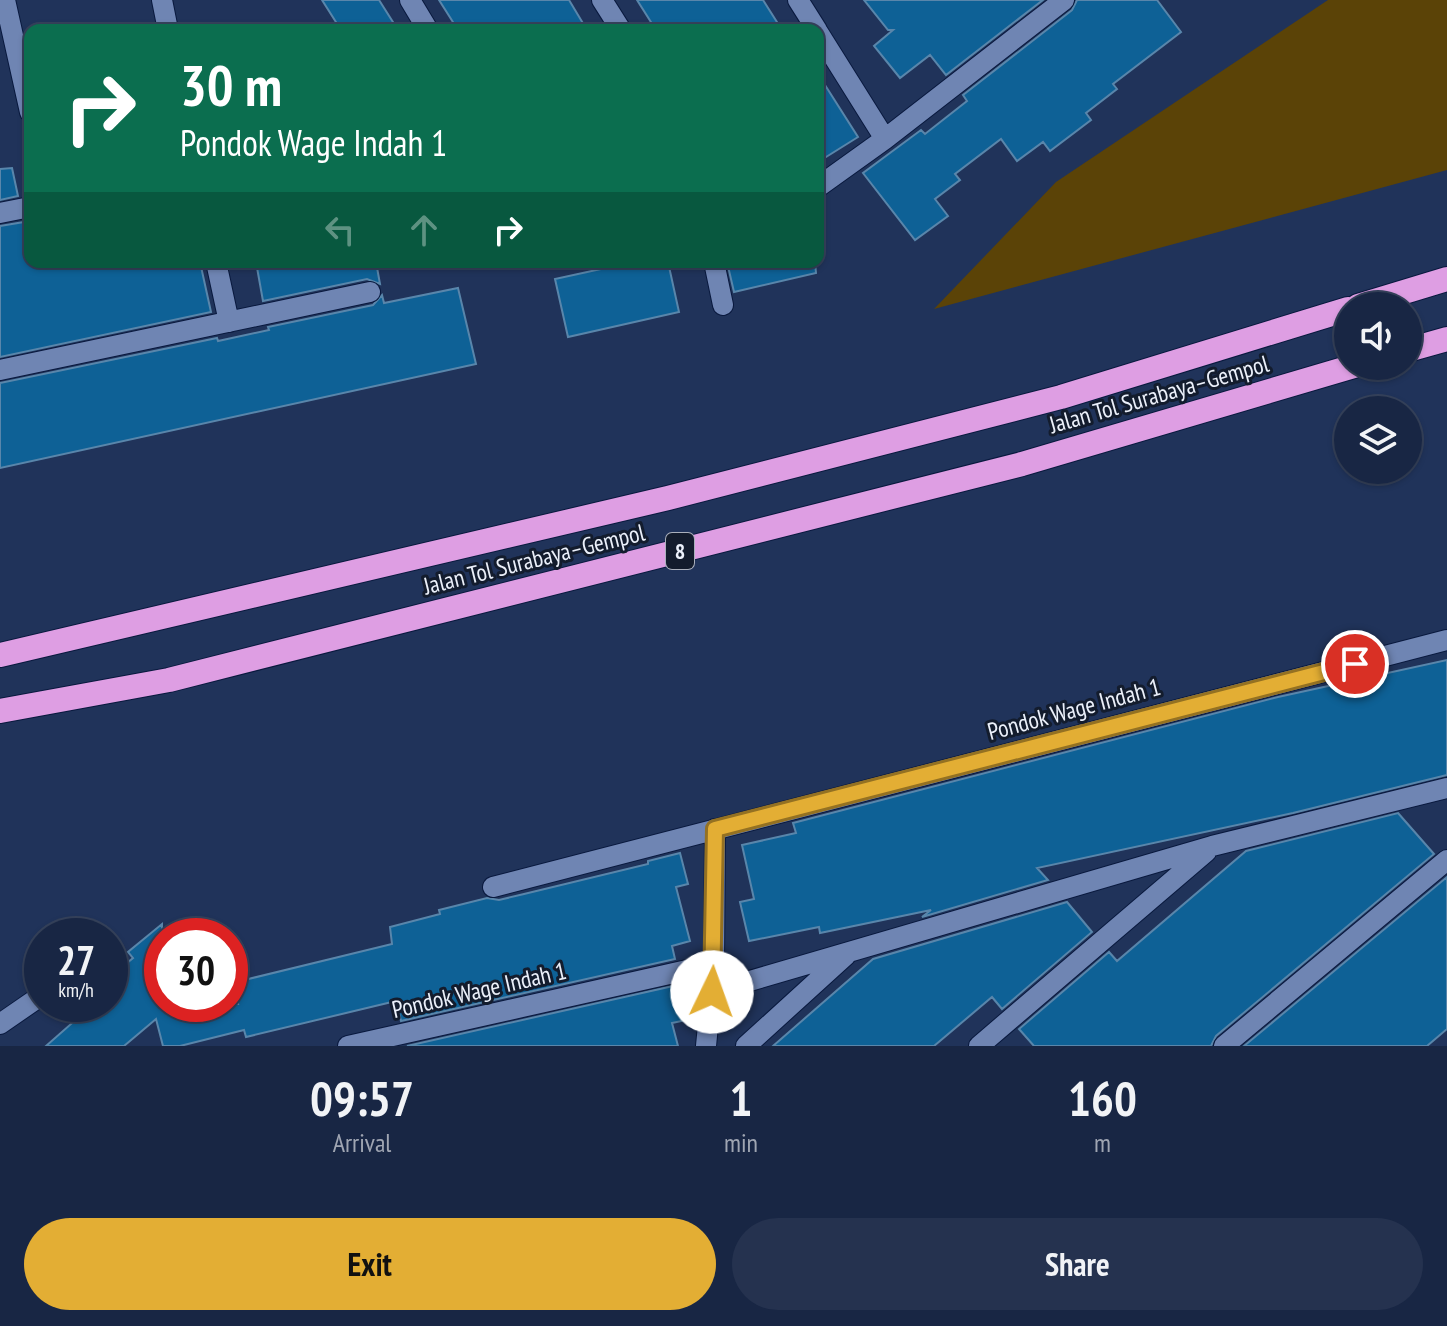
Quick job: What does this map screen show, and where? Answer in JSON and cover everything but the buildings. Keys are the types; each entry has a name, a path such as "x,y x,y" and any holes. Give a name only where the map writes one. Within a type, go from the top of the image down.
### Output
{"highway":[{"path":"1404,292 1447,279"},
{"name":"Jalan Tol Surabaya–Gempol","path":"0,655 668,498 1061,397 1334,313"},
{"path":"1422,346 1447,339"},
{"name":"Jalan Tol Surabaya–Gempol","path":"0,711 169,680 1022,464 1334,372"}],"street":[{"path":"5,0 24,85"},
{"path":"162,0 167,24"},
{"path":"410,0 424,24"},
{"path":"602,0 617,24"},
{"path":"798,0 813,24"},
{"path":"824,183 1064,0"},
{"path":"824,42 885,139"},
{"path":"0,213 24,208"},
{"path":"217,268 229,322"},
{"path":"715,268 723,305"},
{"path":"0,370 370,292"},
{"name":"Pondok Wage Indah 1","path":"493,887 1447,640"},
{"path":"712,992 1212,846 1447,788"},
{"path":"706,1046 714,964 715,829"},
{"path":"979,1046 1212,846"},
{"path":"1224,1046 1447,860"},
{"path":"746,1046 852,950"},
{"name":"Pondok Wage Indah 1","path":"348,1046 714,964"},
{"path":"0,1024 24,1007"}],"shaded area":[{"path":"1328,0 1447,0 1447,170 934,309 1056,182"}],"route":[{"path":"712,992 715,829 1355,664"}]}
